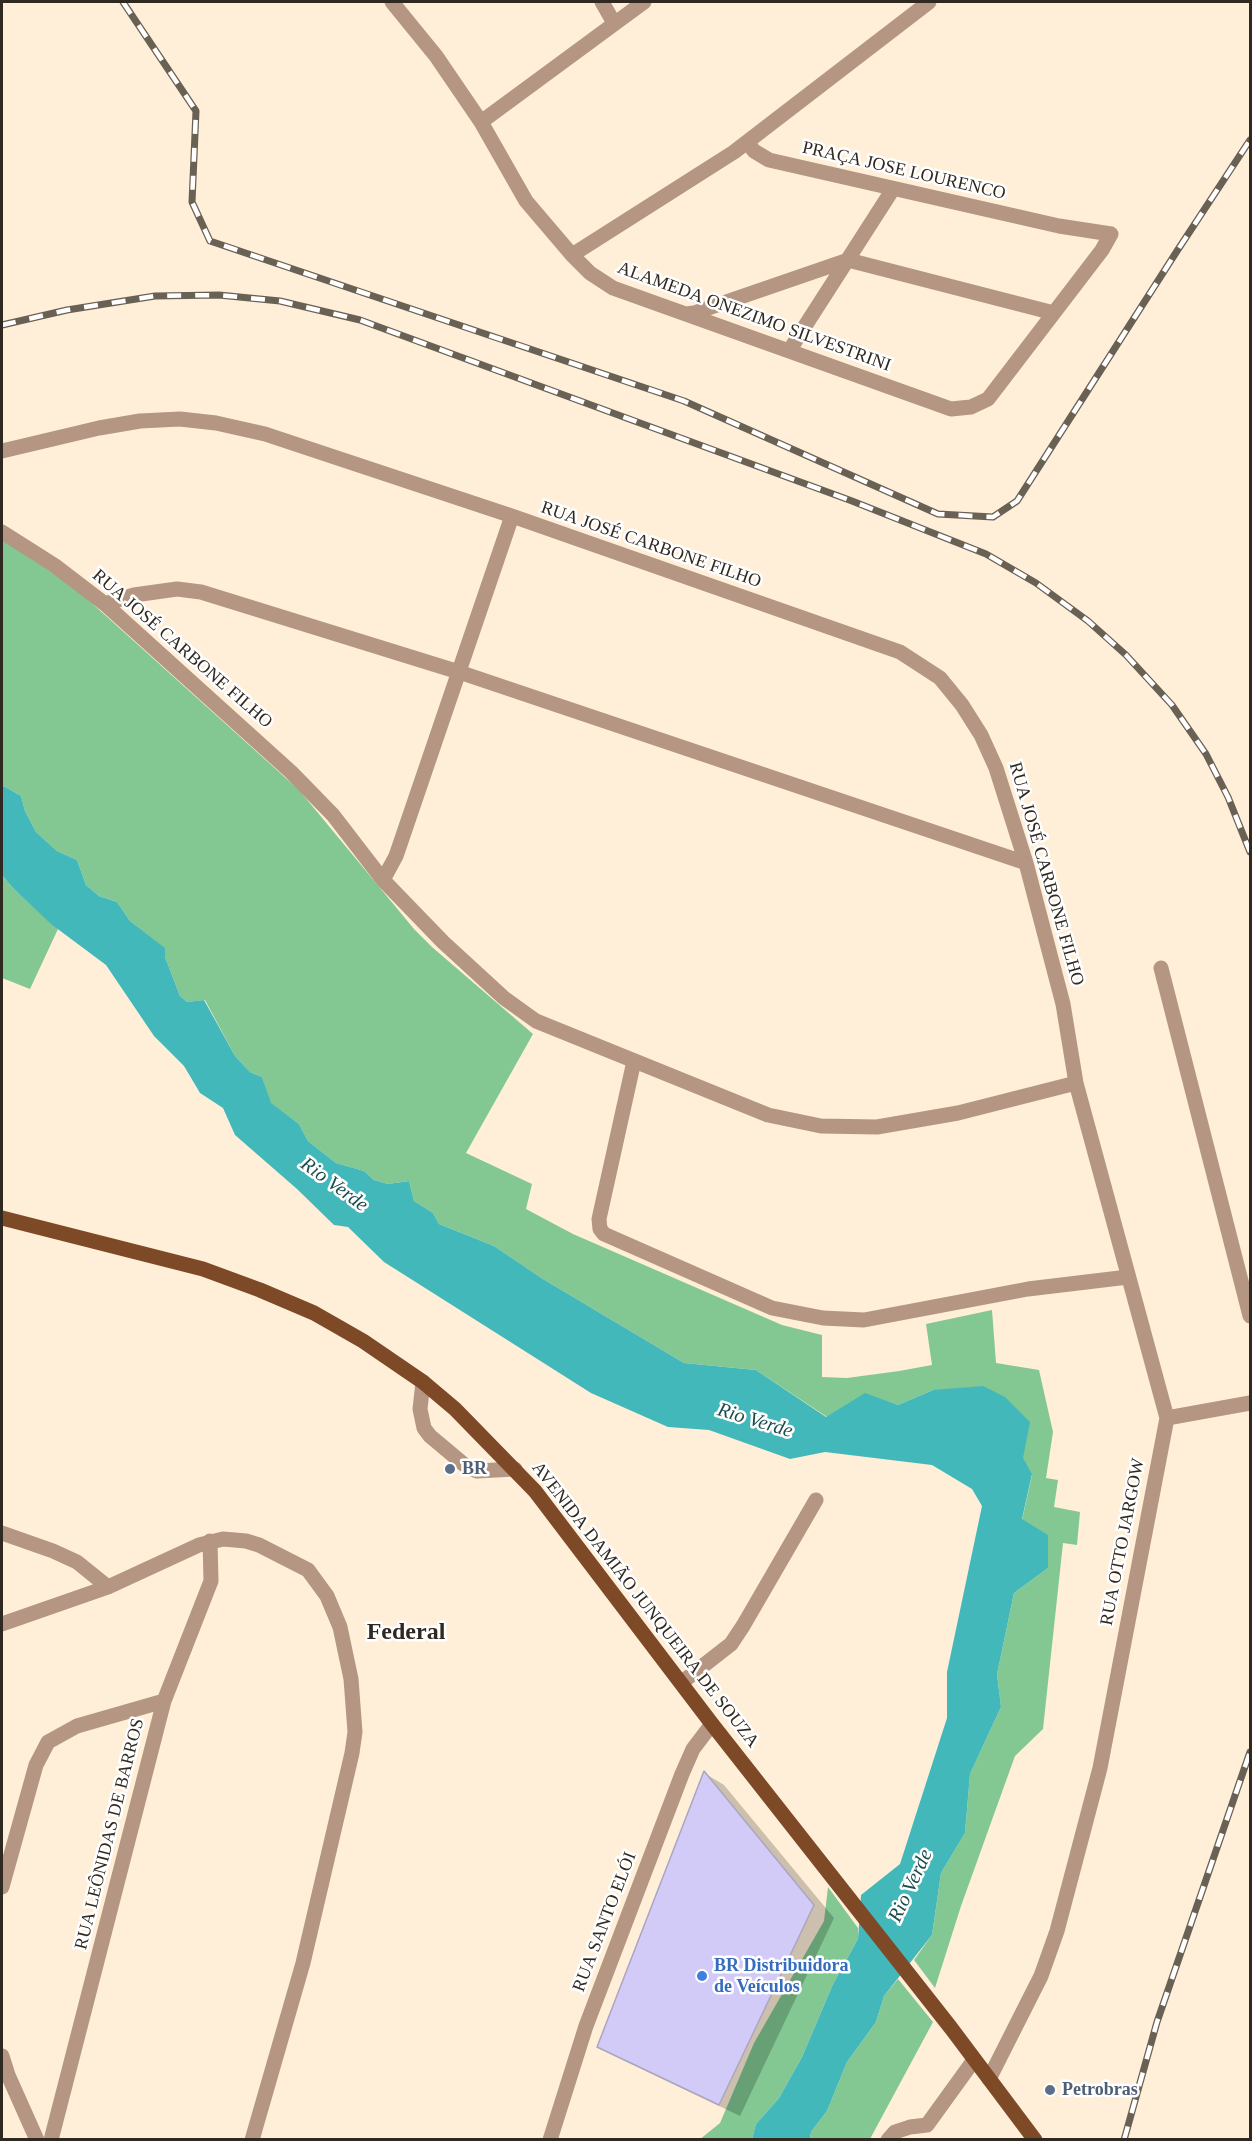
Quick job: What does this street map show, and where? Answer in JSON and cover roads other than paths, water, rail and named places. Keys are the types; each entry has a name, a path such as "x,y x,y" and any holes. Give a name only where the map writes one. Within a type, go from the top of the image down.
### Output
{"main road":[{"name":"AVENIDA DAMIÃO JUNQUEIRA DE SOUZA","path":"2,1218 203,1269 260,1290 314,1313 363,1341 423,1382 455,1409 515,1469 570,1535 711,1724 951,2028 1035,2139"}],"street":[{"name":"ALAMEDA ONEZIMO SILVESTRINI","path":"392,2 436,56 481,122 526,201 572,255 590,273 613,288 951,409 971,407 988,399 1054,313"},
{"path":"602,2 614,22"},
{"path":"481,122 644,2"},
{"path":"572,255 747,142 929,2"},
{"name":"PRAÇA JOSE LOURENCO","path":"747,142 754,151 770,160 1059,226 1111,234 1102,250 1054,313"},
{"path":"789,351 893,189"},
{"path":"684,314 694,313 848,260 1054,313"},
{"name":"RUA JOSÉ CARBONE FILHO","path":"2,451 99,428 140,422 180,419 216,423 265,434 512,516 900,652 940,678 962,705 981,735 996,768 1026,863 1063,1004"},
{"path":"383,880 396,856 512,516"},
{"name":"RUA JOSÉ CARBONE FILHO","path":"2,532 54,565 105,604 309,789 333,815 383,880 452,950 504,998 536,1021 768,1115 821,1126 877,1127 958,1113 1076,1083"},
{"path":"105,604 134,595 177,589 201,592 459,672 1026,863"},
{"path":"1161,968 1251,1316"},
{"name":"RUA OTTO JARGOW","path":"989,2079 1041,1976 1057,1931 1100,1768 1167,1418 1076,1083 1063,1004"},
{"path":"634,1060 599,1219 600,1229 604,1234 772,1308 823,1318 864,1320 1028,1289 1128,1277"},
{"path":"423,1382 420,1409 424,1428 430,1436 466,1467 477,1471 515,1469"},
{"path":"1167,1418 1251,1402"},
{"path":"681,1683 731,1644 816,1500"},
{"path":"2,1533 77,1562 108,1587"},
{"path":"2,1624 108,1587 210,1541 223,1539 246,1541 268,1549 308,1570 327,1596 340,1627 354,1699 355,1732 303,1963 252,2139"},
{"name":"RUA LEÔNIDAS DE BARROS","path":"51,2139 164,1701 211,1581 210,1541"},
{"path":"2,1887 36,1765 48,1742 77,1726 164,1701"},
{"name":"RUA SANTO ELÓI","path":"550,2139 586,2025 682,1774 693,1749 711,1724"},
{"path":"2,2056 37,2139"},
{"path":"888,2139 895,2132 927,2125 974,2060"}],"water":[{"name":"Rio Verde","path":"2,785 21,796 25,811 36,832 57,851 77,860 86,885 99,896 117,902 130,921 165,948 165,957 180,996 187,1002 204,1000 235,1056 250,1072 262,1077 271,1103 299,1124 308,1141 336,1163 364,1171 374,1180 388,1184 409,1181 414,1201 433,1213 439,1224 494,1246 543,1279 684,1363 756,1370 826,1417 865,1393 898,1405 933,1390 983,1386 1005,1397 1030,1422 1023,1458 1032,1474 1022,1519 1048,1535 1048,1568 1014,1593 997,1674 1001,1707 970,1774 965,1833 941,1873 932,1935 884,1996 876,2022 847,2062 827,2111 811,2132 810,2139 752,2139 756,2124 779,2098 802,2057 833,1984 858,1939 861,1895 900,1864 947,1718 947,1672 982,1506 972,1489 932,1465 825,1452 790,1459 709,1430 668,1427 591,1393 384,1262 348,1227 334,1225 235,1135 223,1108 200,1093 184,1066 154,1036 106,965 51,924 2,875"}],"railway":[{"path":"123,2 196,111 192,202 210,241 684,401 938,514 993,517 1017,501 1250,140"},
{"path":"2,325 67,310 155,296 219,295 280,301 360,320 852,501 986,554 1036,583 1088,621 1126,655 1172,705 1206,754 1228,797 1250,852"},
{"path":"1124,2140 1157,2022 1250,1752"}],"place":[{"name":"BR","path":"450,1469"},
{"name":"BR Distribuidora de Veículos","path":"702,1976"},
{"name":"Petrobras","path":"1050,2090"}],"district":[{"name":"Federal","path":"406,1633"}]}
